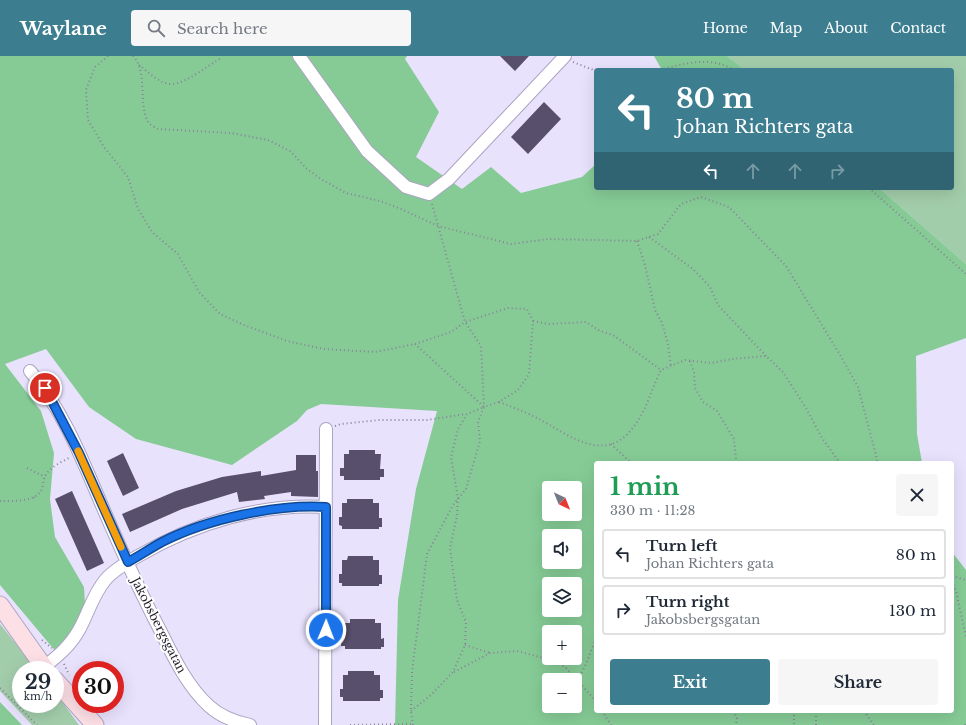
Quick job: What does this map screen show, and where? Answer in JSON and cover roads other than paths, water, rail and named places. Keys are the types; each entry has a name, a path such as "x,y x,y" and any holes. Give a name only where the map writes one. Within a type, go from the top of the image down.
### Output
{"street":[{"path":"299,56 367,151 406,187 429,194 448,179 564,57"},
{"name":"Jakobsbergsgatan","path":"30,371 45,388 79,453 148,608 173,655 201,698 216,712 237,722 250,725"},
{"path":"325,725 326,430"},
{"path":"57,661 76,637 96,594 105,580 128,562 163,542 225,518 260,511 308,506 326,507"},
{"path":"0,605 40,661"},
{"path":"64,690 95,725"}]}
